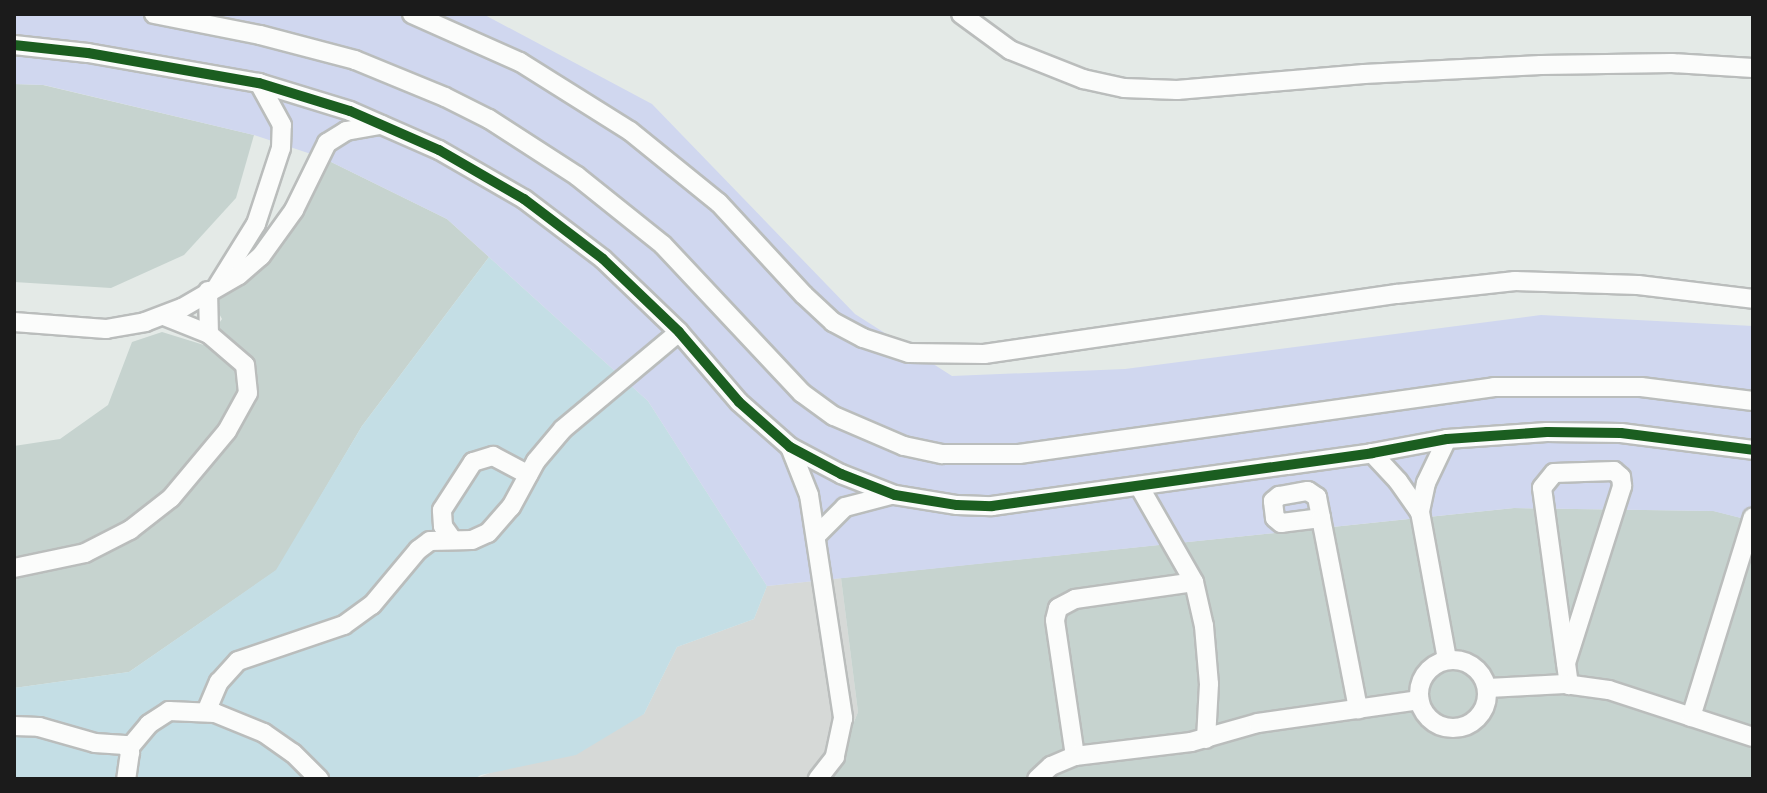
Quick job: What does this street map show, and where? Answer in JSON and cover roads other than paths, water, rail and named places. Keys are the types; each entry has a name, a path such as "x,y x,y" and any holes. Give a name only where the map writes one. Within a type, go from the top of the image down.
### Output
{"street":[{"path":"154,14 260,35 355,60 434,92 489,119 577,176 663,245 802,393 834,416 904,446 942,454 1019,454 1494,387 1641,387 1753,401"},
{"path":"412,14 520,62 630,131 683,171 726,210 833,322 863,338 909,353 947,356 999,353 1397,294 1515,281 1638,285 1753,299"},
{"path":"961,14 1010,50 1083,79 1124,88 1177,90 1364,74 1541,65 1659,63 1753,68"},
{"path":"14,45 103,55 259,83 383,124 439,150 524,199 603,259 679,332 739,402 790,447 841,474 895,495 957,505 992,506 1372,453 1447,439 1547,432 1621,433 1753,450"},
{"path":"209,334 213,288 256,224 279,156 282,125 259,83"},
{"path":"14,322 96,329 125,326 164,316 239,275 261,256 294,210 327,143 346,131 383,124"},
{"path":"14,568 61,560 109,542 151,515 205,460 245,402 249,384 239,358 209,334 164,316"},
{"path":"206,712 219,682 238,661 344,625 372,605 424,545 438,539 472,540 488,533 511,507 544,450 579,412 679,332"},
{"path":"1447,439 1426,483 1420,512 1447,659"},
{"path":"790,447 804,477 816,536 843,718 835,757 818,779"},
{"path":"1372,453 1398,481 1420,512"},
{"path":"452,539 443,526 442,510 473,462 493,456 528,475"},
{"path":"1566,663 1622,486 1621,477 1614,471 1554,473 1546,478 1542,488 1569,685"},
{"path":"1139,486 1194,582 1204,626 1209,684 1206,739"},
{"path":"816,536 845,507 895,495"},
{"path":"1321,518 1358,709"},
{"path":"1691,717 1753,519"},
{"path":"1075,756 1055,620 1058,608 1075,599 1194,582"},
{"path":"1447,659 1465,661 1480,671 1488,688 1486,706 1481,714 1476,721 1459,729 1441,727 1426,717 1419,700 1420,682 1430,667 1447,659"},
{"path":"1488,688 1569,685 1609,690 1753,737"},
{"path":"1037,779 1051,766 1075,756 1206,739 1258,723 1419,700"},
{"path":"126,779 129,748 149,724 169,711 206,712 234,719 264,733 293,753 319,779"},
{"path":"14,726 39,727 95,743 129,748"}]}
